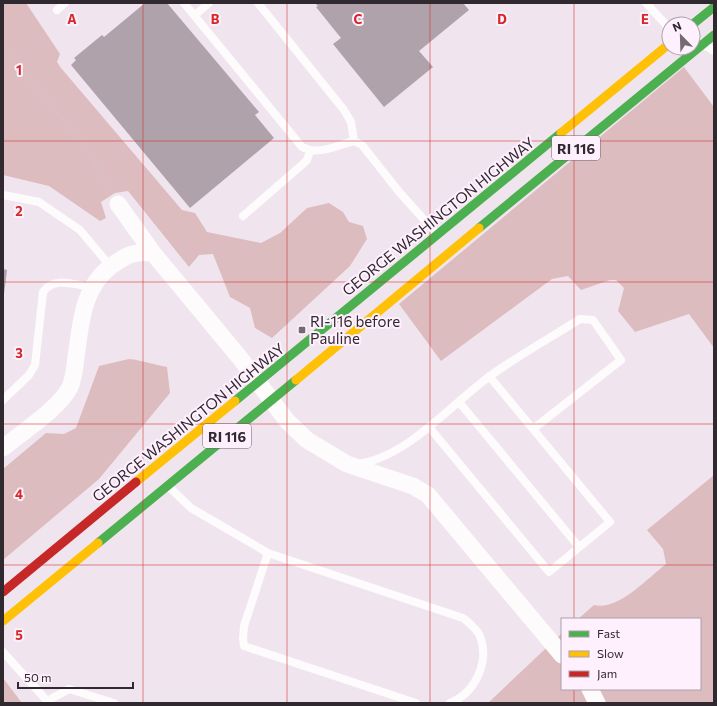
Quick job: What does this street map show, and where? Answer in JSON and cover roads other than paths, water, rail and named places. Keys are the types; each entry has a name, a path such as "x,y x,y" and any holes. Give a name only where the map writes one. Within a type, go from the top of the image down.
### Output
{"main road":[{"path":"701,18 714,7"},
{"name":"GEORGE WASHINGTON HIGHWAY","path":"3,592 258,382 444,243 714,35"},
{"name":"GEORGE WASHINGTON HIGHWAY","path":"3,621 271,400 444,243 661,51"}],"street":[{"path":"118,204 153,253 183,286 287,421 307,440 347,464 413,486 428,495 561,654"},
{"path":"3,448 60,402 70,386 75,370 83,309 92,287 110,267 119,260 137,252 153,253"},
{"path":"590,690 597,703"}],"lane":[{"path":"57,10 65,3"},
{"path":"184,3 302,147 310,151 320,151 354,141 362,145 400,193 444,243"},
{"path":"195,15 209,3"},
{"path":"258,3 344,110 351,122 354,141"},
{"path":"646,3 661,19"},
{"path":"702,45 714,50"},
{"path":"243,216 304,164 310,151"},
{"path":"3,195 40,202 80,230 110,267"},
{"path":"3,400 29,375 35,365 44,292 48,286 57,282 92,287"},
{"path":"347,464 363,463 389,454 429,427 489,376 580,319 593,320 621,360 533,429"},
{"path":"429,427 550,572 610,522 489,376"},
{"path":"459,402 579,547"},
{"path":"167,486 191,508 268,553 463,618 475,628 480,636 483,649 482,662 476,682 468,692 450,703"},
{"path":"268,553 244,626 244,646 416,703"},
{"path":"3,652 49,702 69,689 114,703"}],"place":[{"name":"RI-116 before Pauline","path":"302,330"}]}
